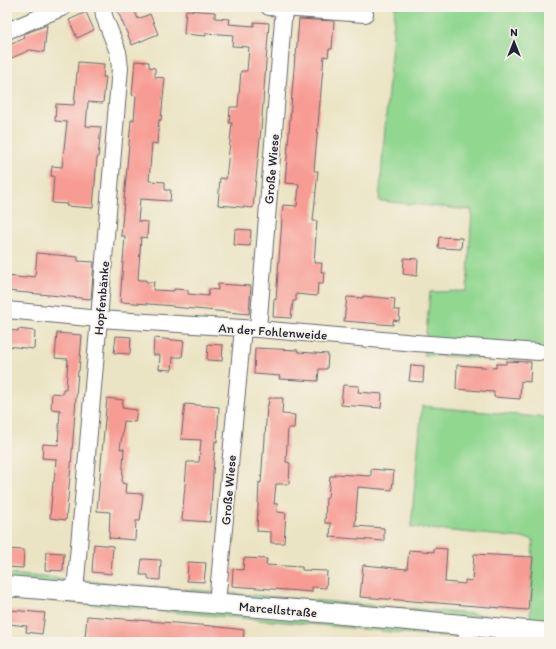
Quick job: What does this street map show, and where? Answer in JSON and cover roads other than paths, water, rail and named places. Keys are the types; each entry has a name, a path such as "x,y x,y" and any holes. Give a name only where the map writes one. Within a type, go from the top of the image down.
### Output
{"street":[{"path":"7,31 64,7"},
{"name":"Hopfenbänke","path":"75,591 120,68 118,52 104,16 103,7"},
{"path":"277,8 366,14"},
{"name":"Große Wiese","path":"217,604 251,328 277,8"},
{"name":"An der Fohlenweide","path":"7,310 99,318 251,328 416,343 539,352"},
{"name":"Marcellstraße","path":"7,586 217,604 467,634 549,633"}]}
